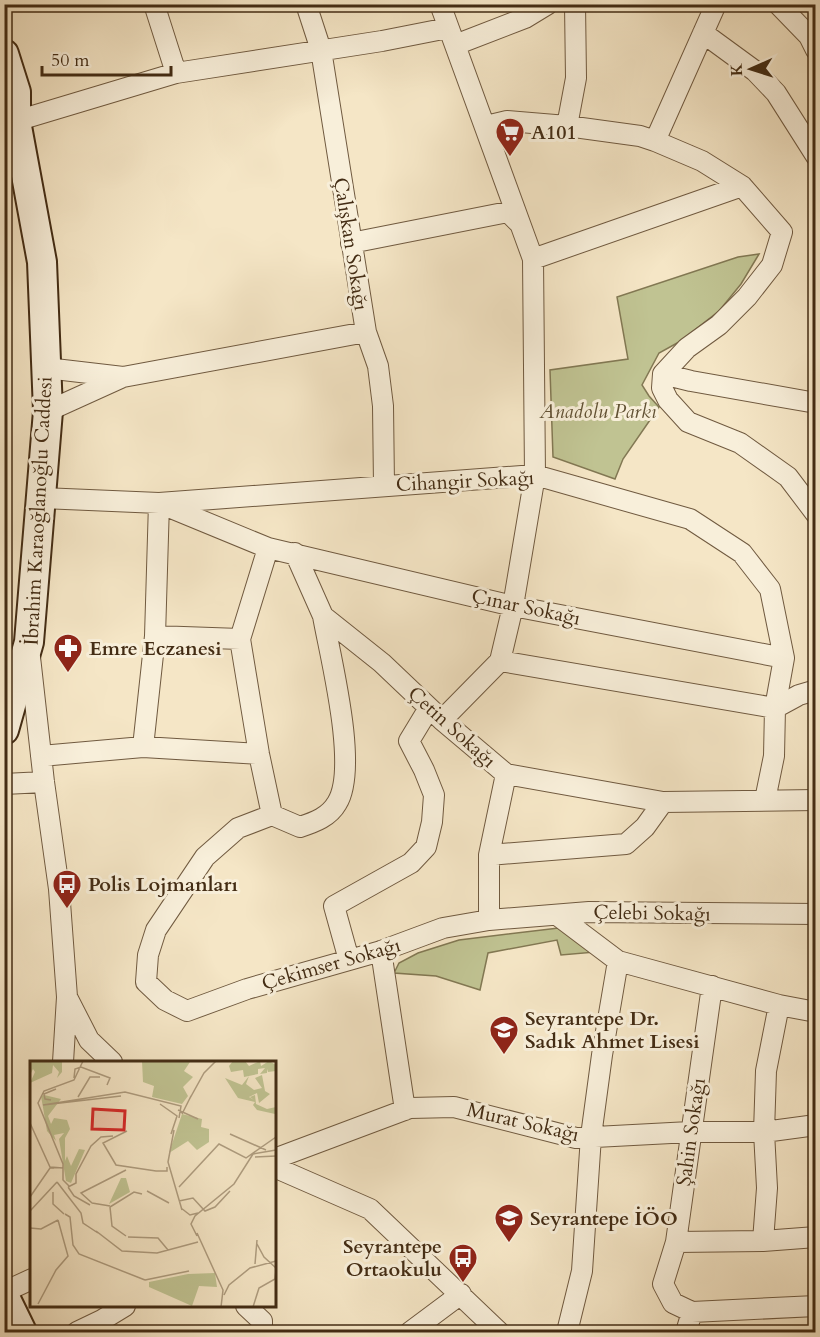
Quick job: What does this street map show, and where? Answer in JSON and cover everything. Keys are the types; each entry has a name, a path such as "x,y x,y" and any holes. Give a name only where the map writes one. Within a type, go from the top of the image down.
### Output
{"street":[{"path":"154,4 176,73"},
{"name":"Çalışkan Sokağı","path":"306,4 321,50 366,332 378,366 382,396 384,485"},
{"path":"349,960 334,906 411,863 426,847 432,822 434,795 409,741 436,714 500,661 513,606 535,475 533,259 440,4"},
{"path":"10,115 176,73 382,41 452,36 525,18 548,4"},
{"path":"567,126 576,78 575,4"},
{"path":"655,141 716,4"},
{"path":"778,4 809,36 816,50"},
{"path":"703,33 755,71 776,93 816,156"},
{"name":"İbrahim Karaoğlanoğlu Caddesi","path":"4,54 16,92 10,115 42,262 48,411 28,642 59,889 67,997 89,1040 111,1061"},
{"path":"486,126 507,121 567,126 640,136 655,141 702,161 742,186 782,231 772,265 747,297 719,325 687,348 663,374 662,387 668,400 688,423 740,443 788,477 816,514"},
{"path":"533,259 742,186"},
{"path":"351,243 508,212 519,223"},
{"path":"48,411 123,377 366,332"},
{"path":"46,368 123,377"},
{"path":"663,374 816,403"},
{"name":"Cihangir Sokağı","path":"42,498 159,503 535,475 690,519 742,553 770,589 784,658 775,708 774,756 765,800"},
{"path":"143,747 155,636 159,503 268,548 240,639 258,754 272,815 300,827 323,819 338,802 345,776 343,726 323,616"},
{"name":"Çınar Sokağı","path":"268,548 513,606 784,658"},
{"name":"Çetin Sokağı","path":"295,553 323,616 382,663 436,714 506,774 663,802 816,801"},
{"path":"155,636 240,639"},
{"path":"4,730 28,642"},
{"path":"500,661 775,708 799,694 816,690"},
{"path":"41,756 143,747 258,754"},
{"path":"489,920 489,855 506,774"},
{"path":"4,784 44,782"},
{"path":"489,855 626,844 645,827 663,802"},
{"name":"Çekimser Sokağı","path":"272,815 238,828 205,857 156,930 148,955 146,981 165,1000 187,1011 247,989 381,951 443,928 489,920"},
{"name":"Çelebi Sokağı","path":"489,920 589,912 816,914"},
{"path":"557,915 618,961 779,1005 816,1012"},
{"path":"381,951 405,1110"},
{"path":"567,1332 582,1271 591,1136 618,961"},
{"name":"Şahin Sokağı","path":"692,1312 673,1303 663,1284 676,1242 712,986"},
{"path":"63,1061 67,997"},
{"path":"763,1241 767,1188 764,1132 766,1071 779,1005"},
{"name":"Murat Sokağı","path":"276,1158 410,1108 454,1107 576,1138 690,1132 764,1132 816,1125"},
{"path":"276,1168 370,1209 499,1332"},
{"path":"676,1242 763,1241 816,1237"},
{"path":"22,1332 4,1293 30,1280"},
{"path":"410,1332 461,1294"},
{"path":"686,1332 692,1312 816,1306"},
{"path":"77,1332 122,1307"},
{"path":"248,1307 262,1321 262,1332"}],"green space":[{"name":"Anadolu Parkı","path":"759,254 741,284 719,311 679,342 659,353 642,385 659,407 623,459 615,479 553,457 550,370 628,359 617,297 738,257"},
{"path":"567,927 596,952 561,955 557,940 488,953 480,990 436,976 394,973 399,963 418,953 459,940"}],"place":[{"name":"A101","path":"510,158"},
{"name":"Emre Eczanesi","path":"68,674"},
{"name":"Polis Lojmanları","path":"67,910"},
{"name":"Seyrantepe Dr. Sadık Ahmet Lisesi","path":"504,1056"},
{"name":"Seyrantepe İÖO","path":"509,1244"},
{"name":"Seyrantepe Ortaokulu","path":"463,1284"}]}
